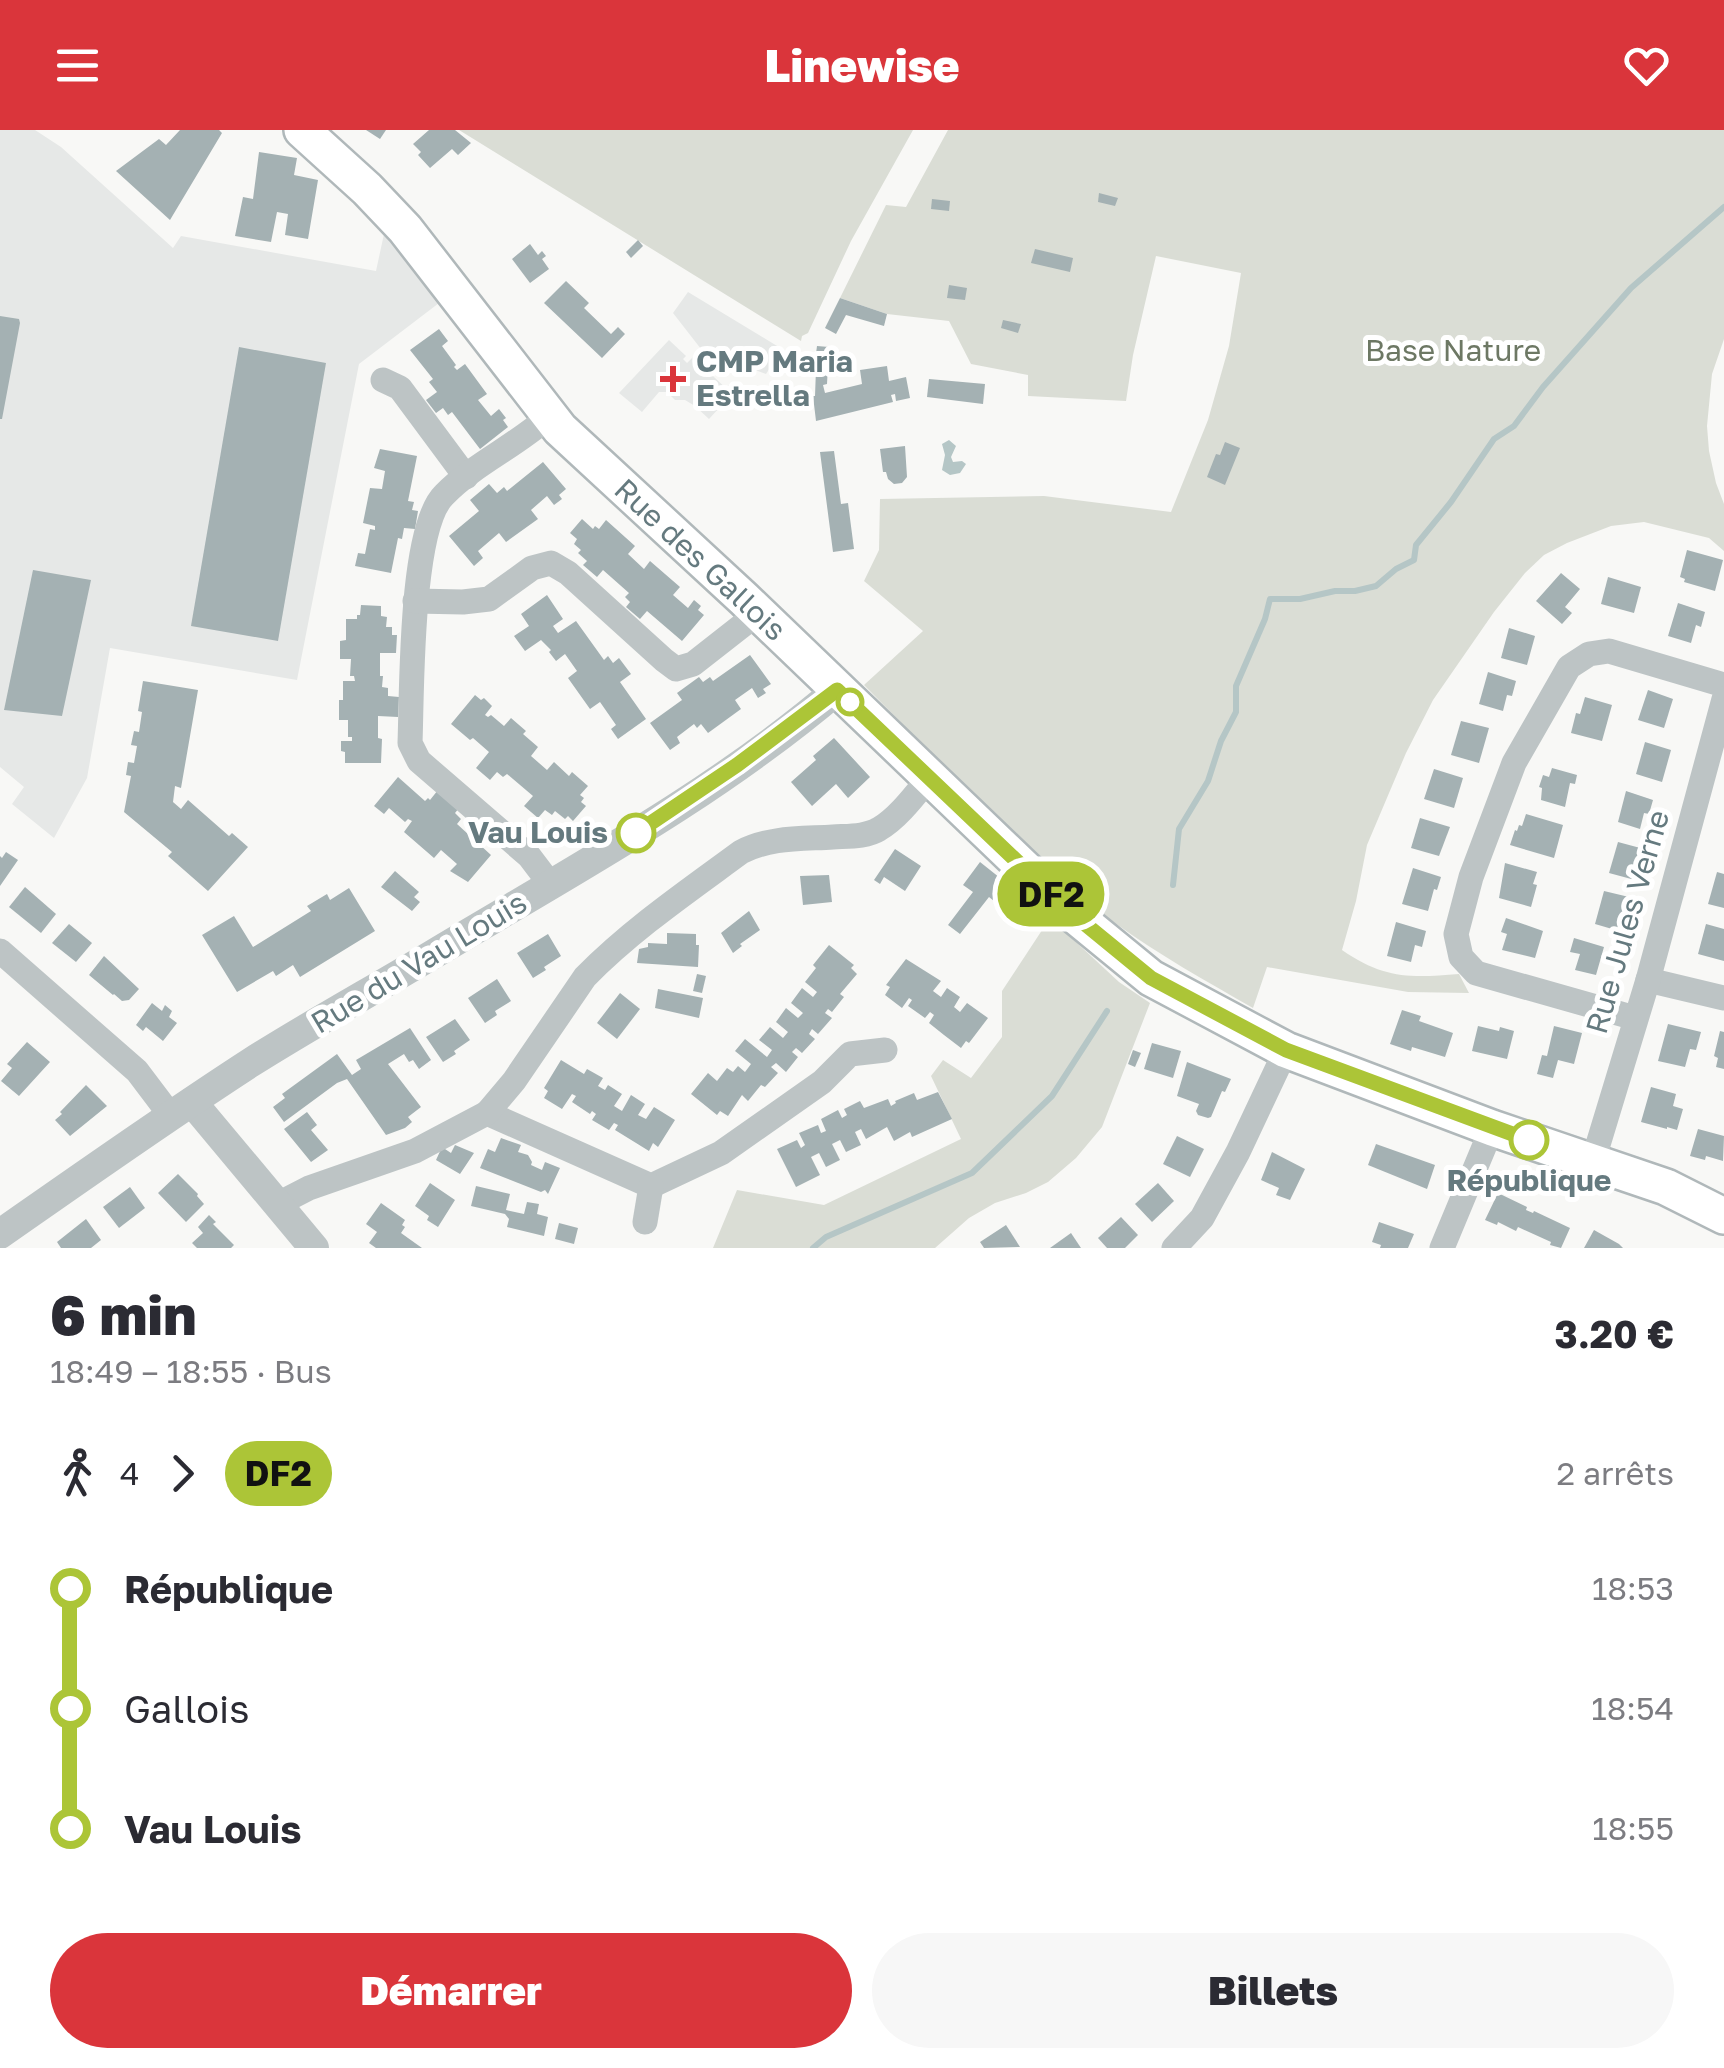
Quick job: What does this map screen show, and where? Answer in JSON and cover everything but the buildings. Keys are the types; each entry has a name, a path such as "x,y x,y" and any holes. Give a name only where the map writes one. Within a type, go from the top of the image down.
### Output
{"main road":[{"name":"Rue des Gallois","path":"302,130 405,230 548,417 1068,910 1128,961 1155,981 1286,1050 1492,1128 1666,1187 1724,1216"}],"street":[{"path":"382,380 400,388 466,476"},
{"path":"548,417 445,493 431,514 415,601 410,742 419,761 529,856 551,885"},
{"path":"415,601 489,599 532,568 550,564 568,573 676,668 694,664 758,614"},
{"path":"1635,1018 1476,973 1461,957 1456,934 1466,896 1514,763 1568,667 1589,654 1609,652 1724,685"},
{"name":"Rue du Vau Louis","path":"0,1234 250,1063 662,816 837,690"},
{"name":"Rue Jules Verne","path":"1593,1161 1648,980 1724,700"},
{"path":"276,1205 309,1188 415,1151 487,1113 514,1081 585,977 633,934 741,852 772,840 875,832 929,778"},
{"path":"0,951 182,1109 314,1248"},
{"path":"1648,980 1724,998"},
{"path":"487,1113 651,1186 721,1153 822,1082 850,1054 885,1050"},
{"path":"1174,1248 1202,1218 1286,1050"},
{"path":"1443,1248 1492,1128"},
{"path":"644,1222 651,1186"}],"shaded area":[{"path":"0,130 35,130 61,147 173,248 181,236 376,271 384,234 439,303 359,364 297,680 110,648 87,778 54,838 12,804 24,787 0,767"},
{"path":"688,292 782,349 766,374 706,352 696,360 732,394 709,419 695,406 675,400 667,392 659,392 642,412 619,393 669,340 686,356 683,359 687,363 701,349 673,313"},
{"path":"949,440 956,446 953,462 966,464 960,473 950,475 942,470 942,444"}],"green space":[{"path":"459,130 913,130 801,341"},
{"name":"Base Nature","path":"948,130 1724,130 1724,339 1712,374 1707,426 1709,451 1724,504 1724,551 1709,538 1644,522 1611,526 1544,555 1494,612 1433,700 1367,845 1342,950 1371,967 1398,974 1459,974 1469,993 1408,992 1267,967 1253,1008 1149,946 1082,897 986,809 864,685 923,631 864,581 879,550 880,499 1044,496 1171,512 1208,420 1229,346 1241,273 1156,256 1126,401 1028,396 1028,375 971,364 949,321 887,314 840,298 886,205 906,207"},
{"path":"1050,918 1119,982 1150,1003 1102,1127 1076,1158 1048,1182 969,1218 935,1248 713,1248 737,1190 824,1205 961,1139 931,1076 943,1060 971,1078 1002,1037 1002,991"}],"waterway":[{"path":"1173,885 1179,829 1208,781 1236,712 1236,686 1270,599 1300,599 1376,586 1414,560 1416,545 1494,439 1514,426 1543,387 1631,288 1724,207"},
{"path":"813,1248 826,1237 972,1173 1052,1096 1107,1011"}],"bus line":[{"name":"DF2","path":"636,833 737,765 837,690 1068,910 1151,978 1286,1050 1529,1140"}],"place":[{"name":"CMP Maria Estrella","path":"673,379"},
{"name":"Vau Louis","path":"636,833"},
{"name":"République","path":"1529,1140"}]}
